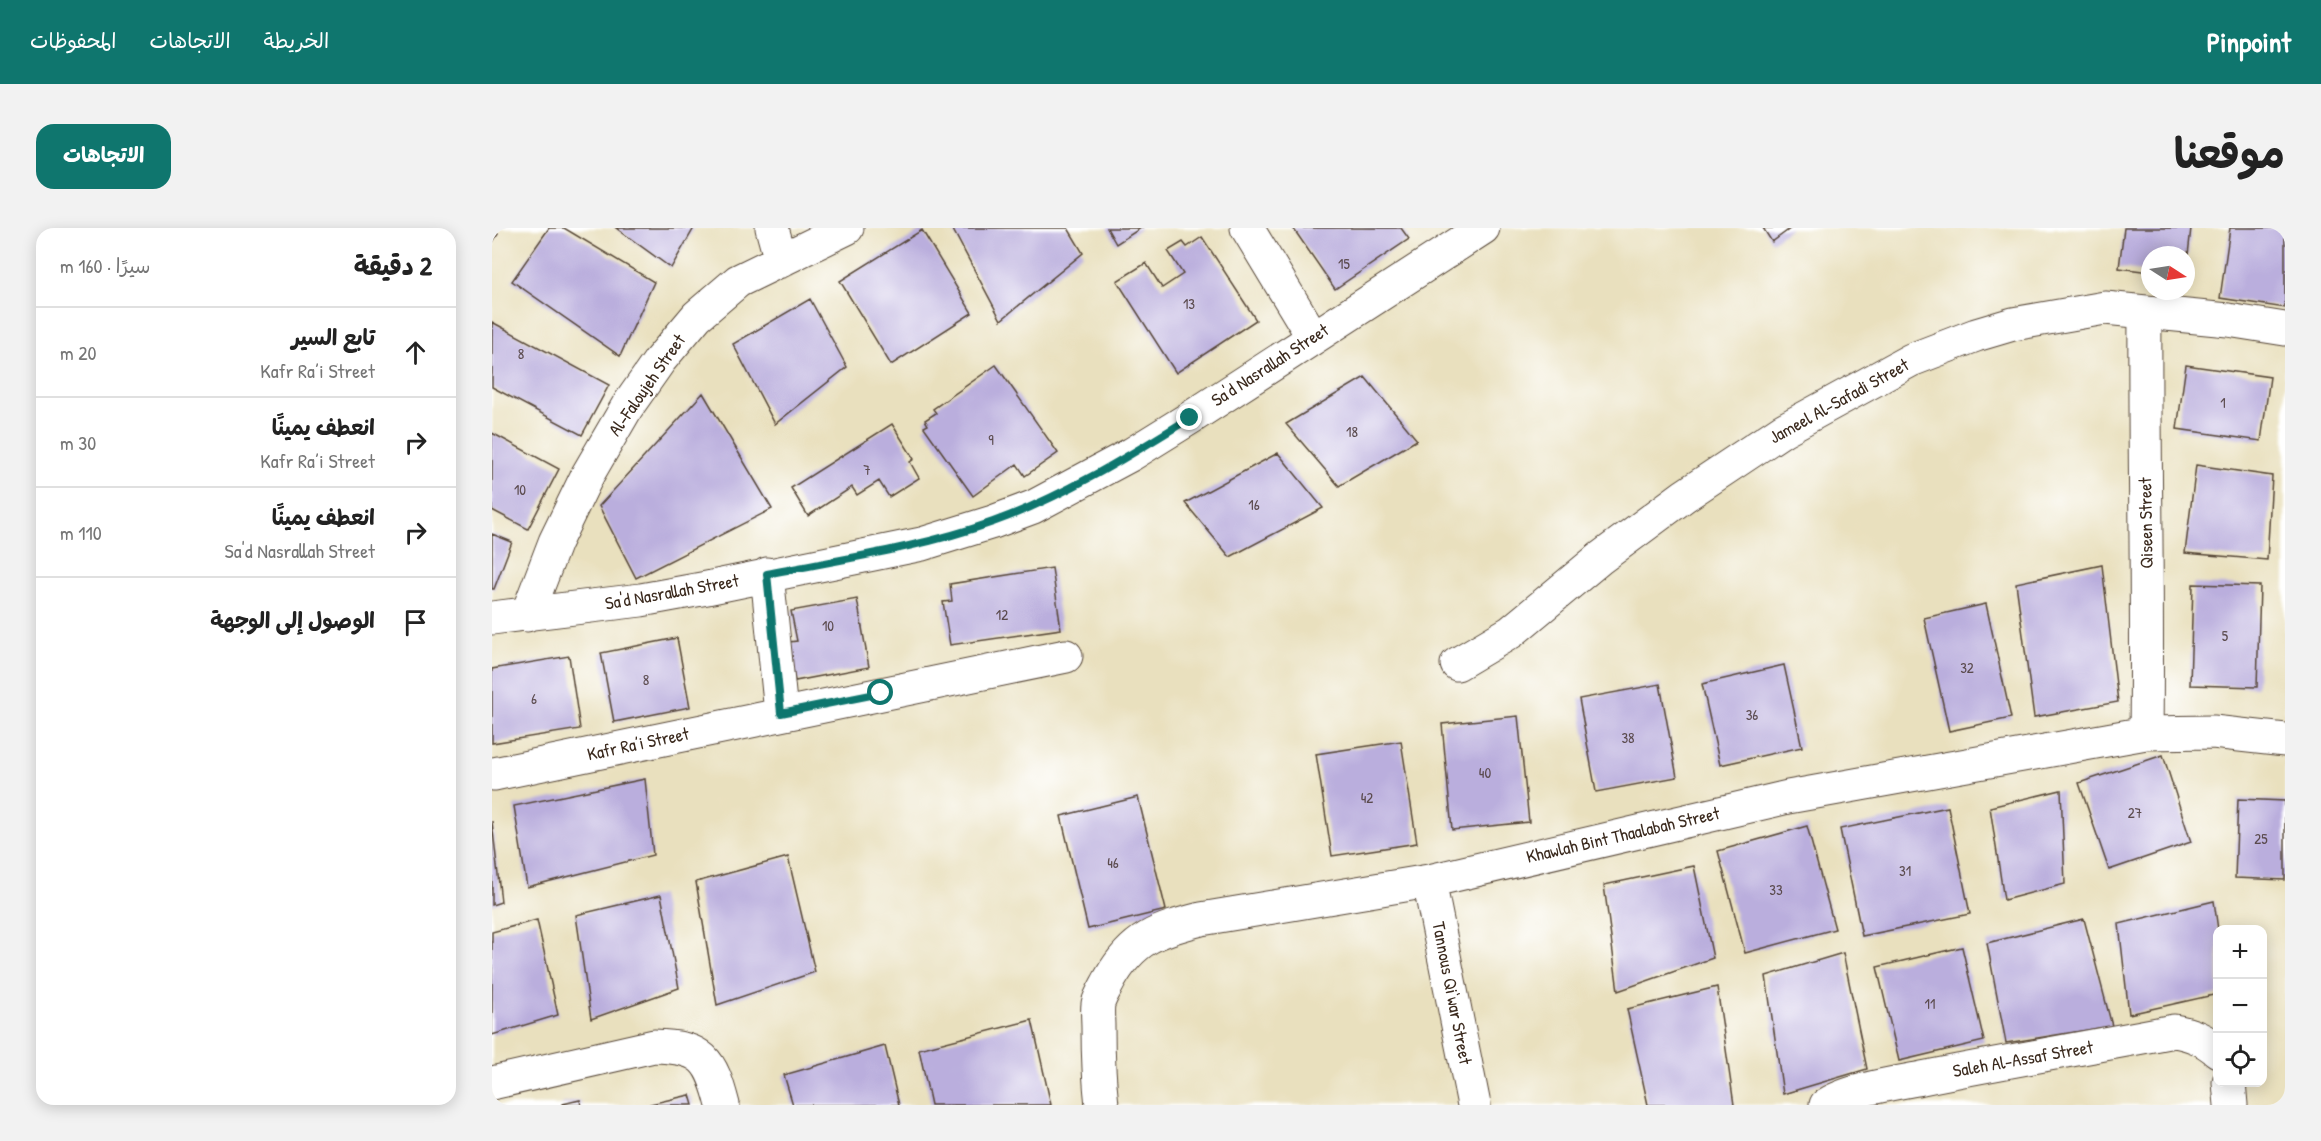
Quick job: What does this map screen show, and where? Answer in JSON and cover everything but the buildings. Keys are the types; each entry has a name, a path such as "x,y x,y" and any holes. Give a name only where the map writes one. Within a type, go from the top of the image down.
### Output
{"street":[{"path":"772,228 781,261"},
{"name":"Al-Faloujeh Street","path":"527,615 555,542 588,474 627,407 660,360 697,316 738,281 847,228"},
{"path":"1247,228 1313,337"},
{"name":"Sa'd Nasrallah Street","path":"492,618 640,600 922,544 1033,507 1132,454 1484,228"},
{"name":"Jameel Al-Safadi Street","path":"1457,664 1511,632 1599,560 1684,496 1773,437 1911,360 1976,335 2013,324 2105,308 2228,320 2285,329"},
{"name":"Qiseen Street","path":"2145,312 2145,506 2148,627 2146,733"},
{"path":"767,574 781,713"},
{"name":"Kafr Ra’i Street","path":"494,774 1066,656"},
{"name":"Khawlah Bint Thaalabah Street","path":"1102,1105 1098,1005 1116,968 1130,949 1148,936 1202,919 1429,881 1788,797 2146,733 2213,732 2285,740"},
{"name":"Tannous Qi‘war Street","path":"1429,881 1474,1105"},
{"name":"Saleh Al-Assaf Street","path":"1826,1105 1844,1097 1888,1084 2174,1031 2192,1034 2213,1047"},
{"path":"492,1083 654,1046 670,1047 685,1049 706,1060 715,1077 723,1105"},
{"path":"2229,1087 2230,1105"}],"route":[{"path":"881,693 781,713 767,574 922,544 993,522 1033,507 1073,487 1190,418"}]}
